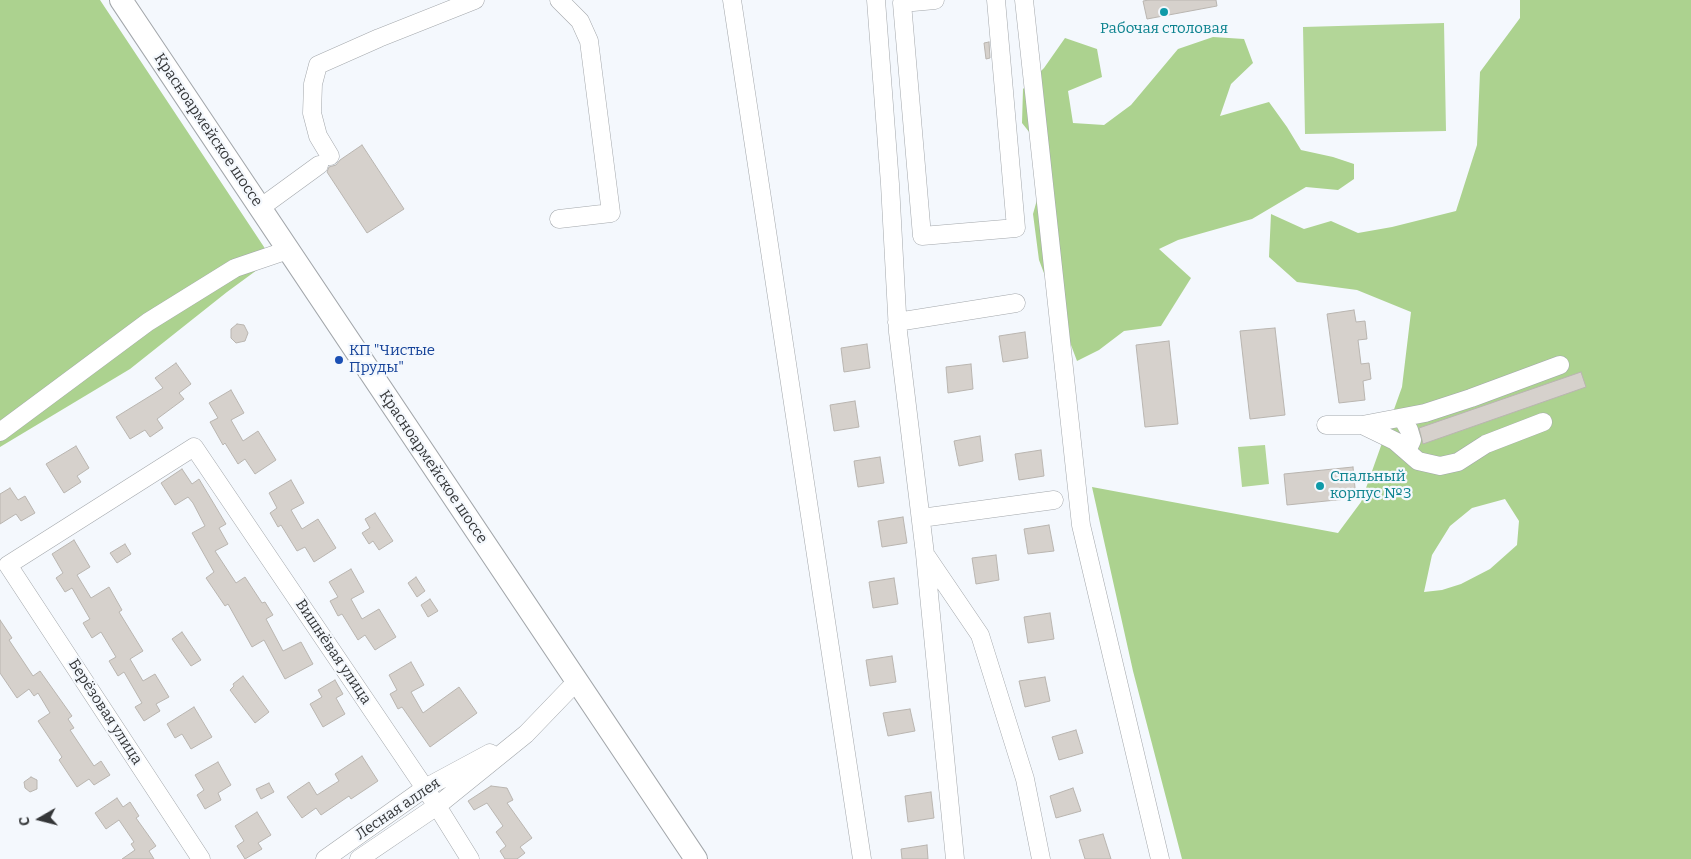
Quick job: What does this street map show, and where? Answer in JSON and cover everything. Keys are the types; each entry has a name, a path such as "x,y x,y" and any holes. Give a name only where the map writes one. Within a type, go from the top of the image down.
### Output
{"main road":[{"name":"Красноармейское шоссе","path":"121,0 696,859"}],"street":[{"path":"260,208 324,160 312,113 313,84 318,66 380,38 475,0"},
{"path":"558,0 580,21 589,41 611,213 558,219"},
{"path":"732,0 862,859"},
{"path":"876,0 891,198 897,322 926,554 955,859"},
{"path":"935,0 902,3 922,236 1016,228 996,0"},
{"path":"1024,0 1080,525 1160,859"},
{"path":"878,28 903,22"},
{"path":"1002,68 1030,65"},
{"path":"891,198 918,194"},
{"path":"0,432 148,322 235,268 288,250"},
{"path":"897,322 1016,303"},
{"path":"1326,424 1362,425 1425,413 1560,365"},
{"path":"1402,418 1412,440 1407,451"},
{"path":"1362,425 1395,441 1418,461 1440,466 1458,462 1486,444 1543,422"},
{"name":"Вишнёвая улица","path":"8,565 194,447 425,788 470,859"},
{"path":"921,518 1054,500"},
{"path":"926,554 980,635 1025,779 1041,859"},
{"name":"Берёзовая улица","path":"8,565 201,859"},
{"path":"359,859 437,806 526,734 576,682"},
{"name":"Лесная аллея","path":"325,859 425,788 526,734"}],"green space":[{"path":"0,0 100,0 272,259 130,369 0,447"},
{"path":"1520,0 1691,0 1691,859 1182,859 1133,671 1092,487 1338,533 1361,502 1402,387 1411,312 1357,290 1297,282 1269,257 1271,214 1304,229 1331,221 1358,233 1392,227 1456,211 1477,145 1480,72 1520,18","holes":["1505,499 1519,521 1517,545 1490,569 1461,584 1442,590 1424,592 1432,555 1450,526 1472,508"]},
{"path":"1444,23 1446,131 1305,134 1303,27"},
{"path":"1213,37 1244,39 1253,63 1231,84 1220,116 1269,102 1301,150 1354,164 1354,179 1338,190 1306,187 1252,219 1178,240 1159,249 1191,278 1161,326 1124,331 1099,350 1077,361 1039,260 1033,214 1049,157 1022,123 1023,89 1044,68 1065,38 1097,49 1102,77 1068,91 1073,123 1104,125 1131,105 1178,49"},
{"path":"1265,445 1269,484 1242,487 1238,447"}],"building":[{"name":"Рабочая столовая","path":"1216,0 1217,6 1147,19 1143,1"},
{"path":"989,42 990,58 986,59 984,43"},
{"path":"362,145 404,209 367,233 327,172 329,167 336,165 340,160"},
{"path":"1354,310 1356,322 1365,321 1367,339 1358,340 1361,364 1369,363 1371,379 1363,381 1365,400 1339,403 1327,314"},
{"path":"237,324 244,325 248,333 245,341 236,343 231,338 231,329"},
{"path":"1275,328 1285,415 1250,419 1240,331"},
{"path":"1025,332 1028,358 1003,362 999,336"},
{"path":"1169,341 1178,424 1145,427 1136,345"},
{"path":"867,344 870,368 844,372 841,348"},
{"path":"176,363 191,384 179,393 184,399 157,419 163,428 150,437 145,430 130,439 116,417 163,388 155,378"},
{"path":"971,364 973,389 948,393 946,367"},
{"path":"1581,372 1586,387 1423,444 1419,428"},
{"path":"231,390 244,413 231,420 243,441 258,431 276,460 255,474 245,459 238,464 225,443 223,445 210,422 218,418 209,403"},
{"path":"855,401 859,427 834,431 830,405"},
{"path":"980,436 983,461 959,466 954,441"},
{"path":"76,446 89,468 77,476 81,482 64,493 46,464"},
{"path":"1041,450 1044,476 1019,480 1015,454"},
{"path":"880,457 884,483 858,487 854,461"},
{"name":"Спальный корпус №3","path":"1353,467 1356,498 1287,505 1284,474"},
{"path":"182,469 192,484 199,479 226,524 219,528 228,544 215,551 236,583 245,577 262,603 265,602 273,615 266,619 283,651 301,642 313,664 285,679 264,640 252,647 228,604 225,606 206,578 214,572 192,533 205,526 193,503 188,497 175,505 161,483"},
{"path":"291,480 304,503 291,510 302,529 318,519 336,548 314,562 305,547 297,551 281,525 278,527 270,513 277,508 269,493"},
{"path":"10,488 18,500 25,496 35,513 21,521 16,514 0,524 0,494"},
{"path":"375,513 393,541 379,550 373,541 369,544 362,533 370,528 365,519"},
{"path":"903,517 907,543 882,547 878,521"},
{"path":"1049,525 1054,551 1028,554 1024,529"},
{"path":"74,540 90,567 77,575 91,598 109,587 122,610 119,612 143,651 130,659 143,681 155,674 169,697 156,704 160,711 144,721 135,707 142,703 124,672 118,676 109,661 116,657 101,632 92,638 83,623 90,619 72,588 65,592 56,578 63,573 52,554"},
{"path":"125,544 131,554 117,563 110,553"},
{"path":"996,555 999,580 976,584 972,558"},
{"path":"351,569 364,592 351,599 362,619 379,609 396,637 375,650 365,635 358,640 342,614 338,616 330,601 338,597 329,582"},
{"path":"416,577 425,591 417,597 408,583"},
{"path":"894,578 898,604 873,608 869,582"},
{"path":"430,599 438,611 428,617 421,605"},
{"path":"1050,613 1054,639 1028,643 1024,617"},
{"path":"0,620 12,638 9,640 33,676 40,671 72,716 68,719 74,728 70,730 94,766 101,761 110,775 94,785 89,779 77,787 59,760 62,757 38,721 50,713 38,693 34,696 29,689 17,698 0,673"},
{"path":"182,632 201,660 191,666 172,639"},
{"path":"892,656 896,682 870,686 866,660"},
{"path":"411,662 424,685 411,692 423,713 459,687 477,713 430,747 402,707 398,709 390,694 397,690 389,675"},
{"path":"243,676 269,712 255,723 230,690 234,686 233,684"},
{"path":"1045,677 1050,701 1025,707 1019,681"},
{"path":"335,680 343,694 336,698 345,714 323,727 310,704 322,697 318,690"},
{"path":"194,707 212,737 191,749 182,734 175,738 167,724"},
{"path":"910,709 915,731 888,736 883,713"},
{"path":"1076,730 1083,753 1059,760 1052,737"},
{"path":"362,756 378,781 351,799 349,796 321,815 316,808 302,818 287,797 309,782 317,795 339,781 335,774"},
{"path":"218,762 231,785 218,793 221,800 205,809 197,795 204,790 195,775"},
{"path":"31,777 37,780 37,789 30,792 25,788 24,782"},
{"path":"269,783 274,792 261,799 256,789"},
{"path":"491,786 507,788 513,800 507,803 532,838 520,847 525,853 517,859 505,859 500,851 506,846 496,832 503,826 487,803 474,810 468,801"},
{"path":"1073,788 1081,811 1056,818 1050,796"},
{"path":"931,792 934,818 908,822 905,796"},
{"path":"117,798 123,807 130,802 139,816 136,818 156,846 149,851 154,859 122,859 135,850 131,844 134,842 119,820 106,829 95,813"},
{"path":"257,812 271,835 258,843 262,849 245,859 237,846 244,841 235,826"},
{"path":"1103,834 1111,859 1085,859 1079,840"},
{"path":"927,845 928,859 902,859 901,849"}],"place":[{"name":"Рабочая столовая","path":"1164,12"},
{"name":"КП \"Чистые Пруды\"","path":"339,360"},
{"name":"Спальный корпус №3","path":"1320,486"}]}
